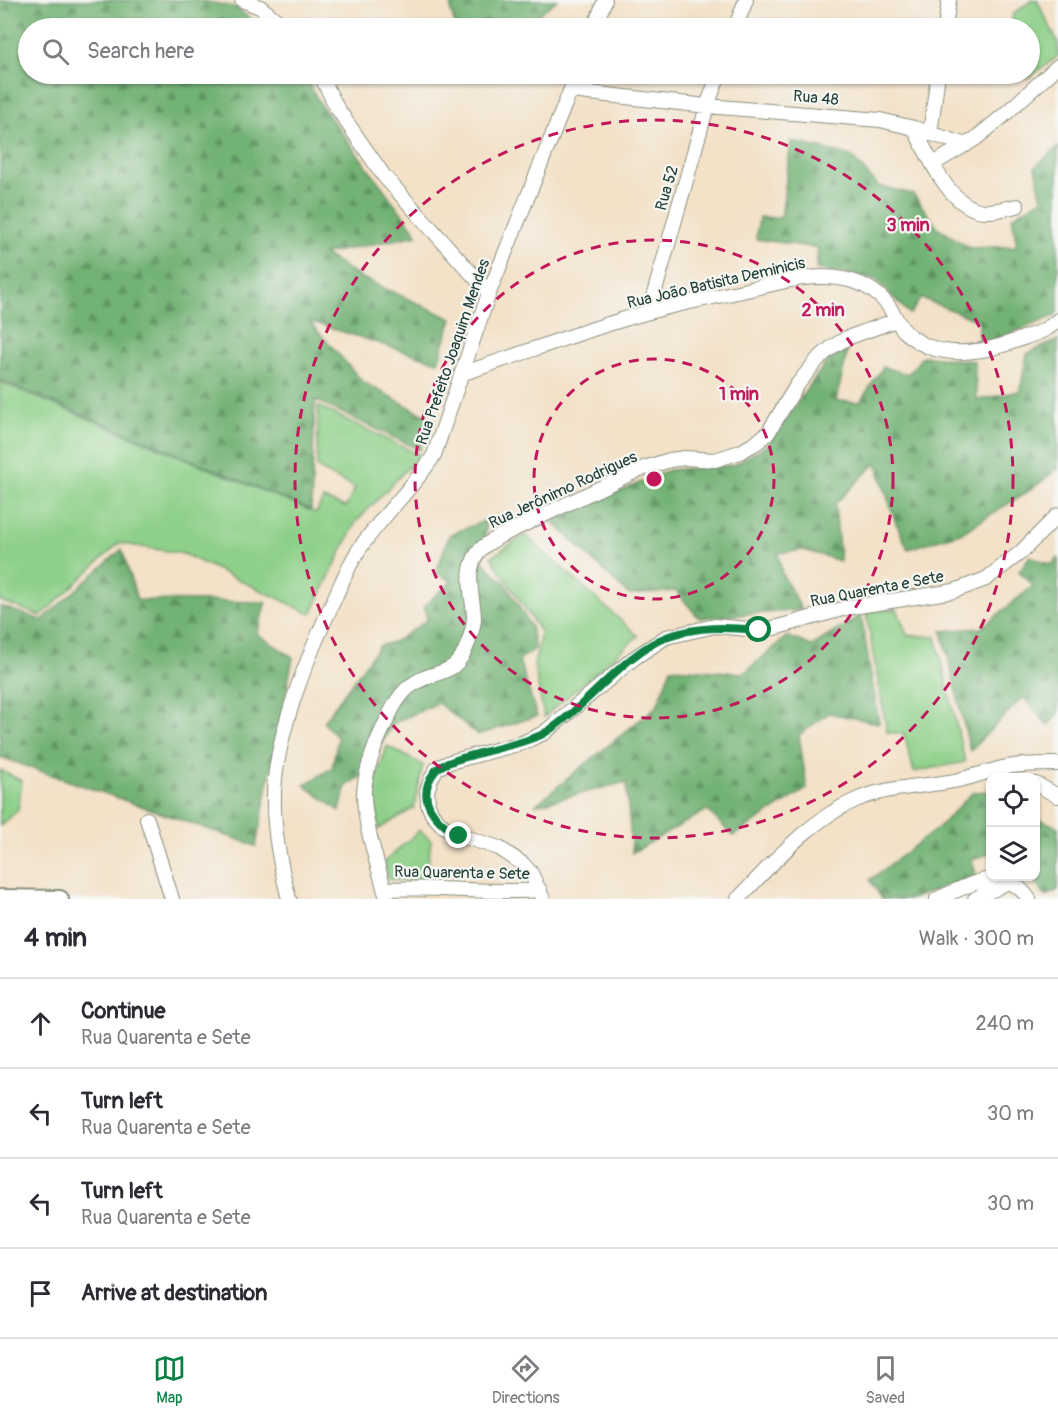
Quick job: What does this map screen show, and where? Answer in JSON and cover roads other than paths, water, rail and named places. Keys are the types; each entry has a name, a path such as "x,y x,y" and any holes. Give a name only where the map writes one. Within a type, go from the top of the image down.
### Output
{"main road":[{"path":"0,898 60,899"}],"street":[{"path":"242,0 260,7 274,18"},
{"path":"598,18 605,0"},
{"path":"739,18 746,0"},
{"path":"946,18 949,0"},
{"path":"1040,82 1058,66"},
{"path":"325,84 337,108 384,176 489,293"},
{"name":"Rua Prefeito Joaquim Mendes","path":"289,899 276,840 274,794 289,717 307,664 356,554 371,531 410,488 434,455 464,373 489,293 573,84"},
{"name":"Rua 52","path":"649,312 707,105 715,84"},
{"path":"930,134 937,84"},
{"path":"933,164 966,145 1038,84"},
{"name":"Rua 48","path":"571,91 880,120 914,128 966,145"},
{"path":"914,128 952,194 970,207 985,211 1017,206"},
{"name":"Rua João Batisita Deminicis","path":"464,373 649,312 779,283 832,277 860,283 872,289 880,296 894,314 894,318 910,336 933,349 965,353 1003,346 1051,327 1058,321"},
{"name":"Rua Jerônimo Rodrigues","path":"385,894 366,817 364,793 373,750 392,709 407,688 423,678 448,671 461,659 473,626 474,617 469,590 470,576 473,561 480,549 498,537 638,470 669,460 685,458 715,460 746,449 768,433 797,385 818,358 847,338 891,322 894,318"},
{"name":"Rua Quarenta e Sete","path":"385,894 416,888 542,895 531,873 523,864 499,848 459,836 432,814 427,791 431,778 437,768 450,762 522,743 544,733 634,658 666,637 715,626 759,630 774,628 846,608 954,591 987,579 1020,553 1058,515"},
{"path":"738,899 780,855 830,814 858,799 895,789 960,780 1009,767 1058,764"},
{"path":"960,780 986,781"},
{"path":"1040,787 1058,796"},
{"path":"147,819 172,899"},
{"path":"937,899 986,880"},
{"path":"975,899 1008,881"},
{"path":"1011,881 1021,888 1029,899"}]}
